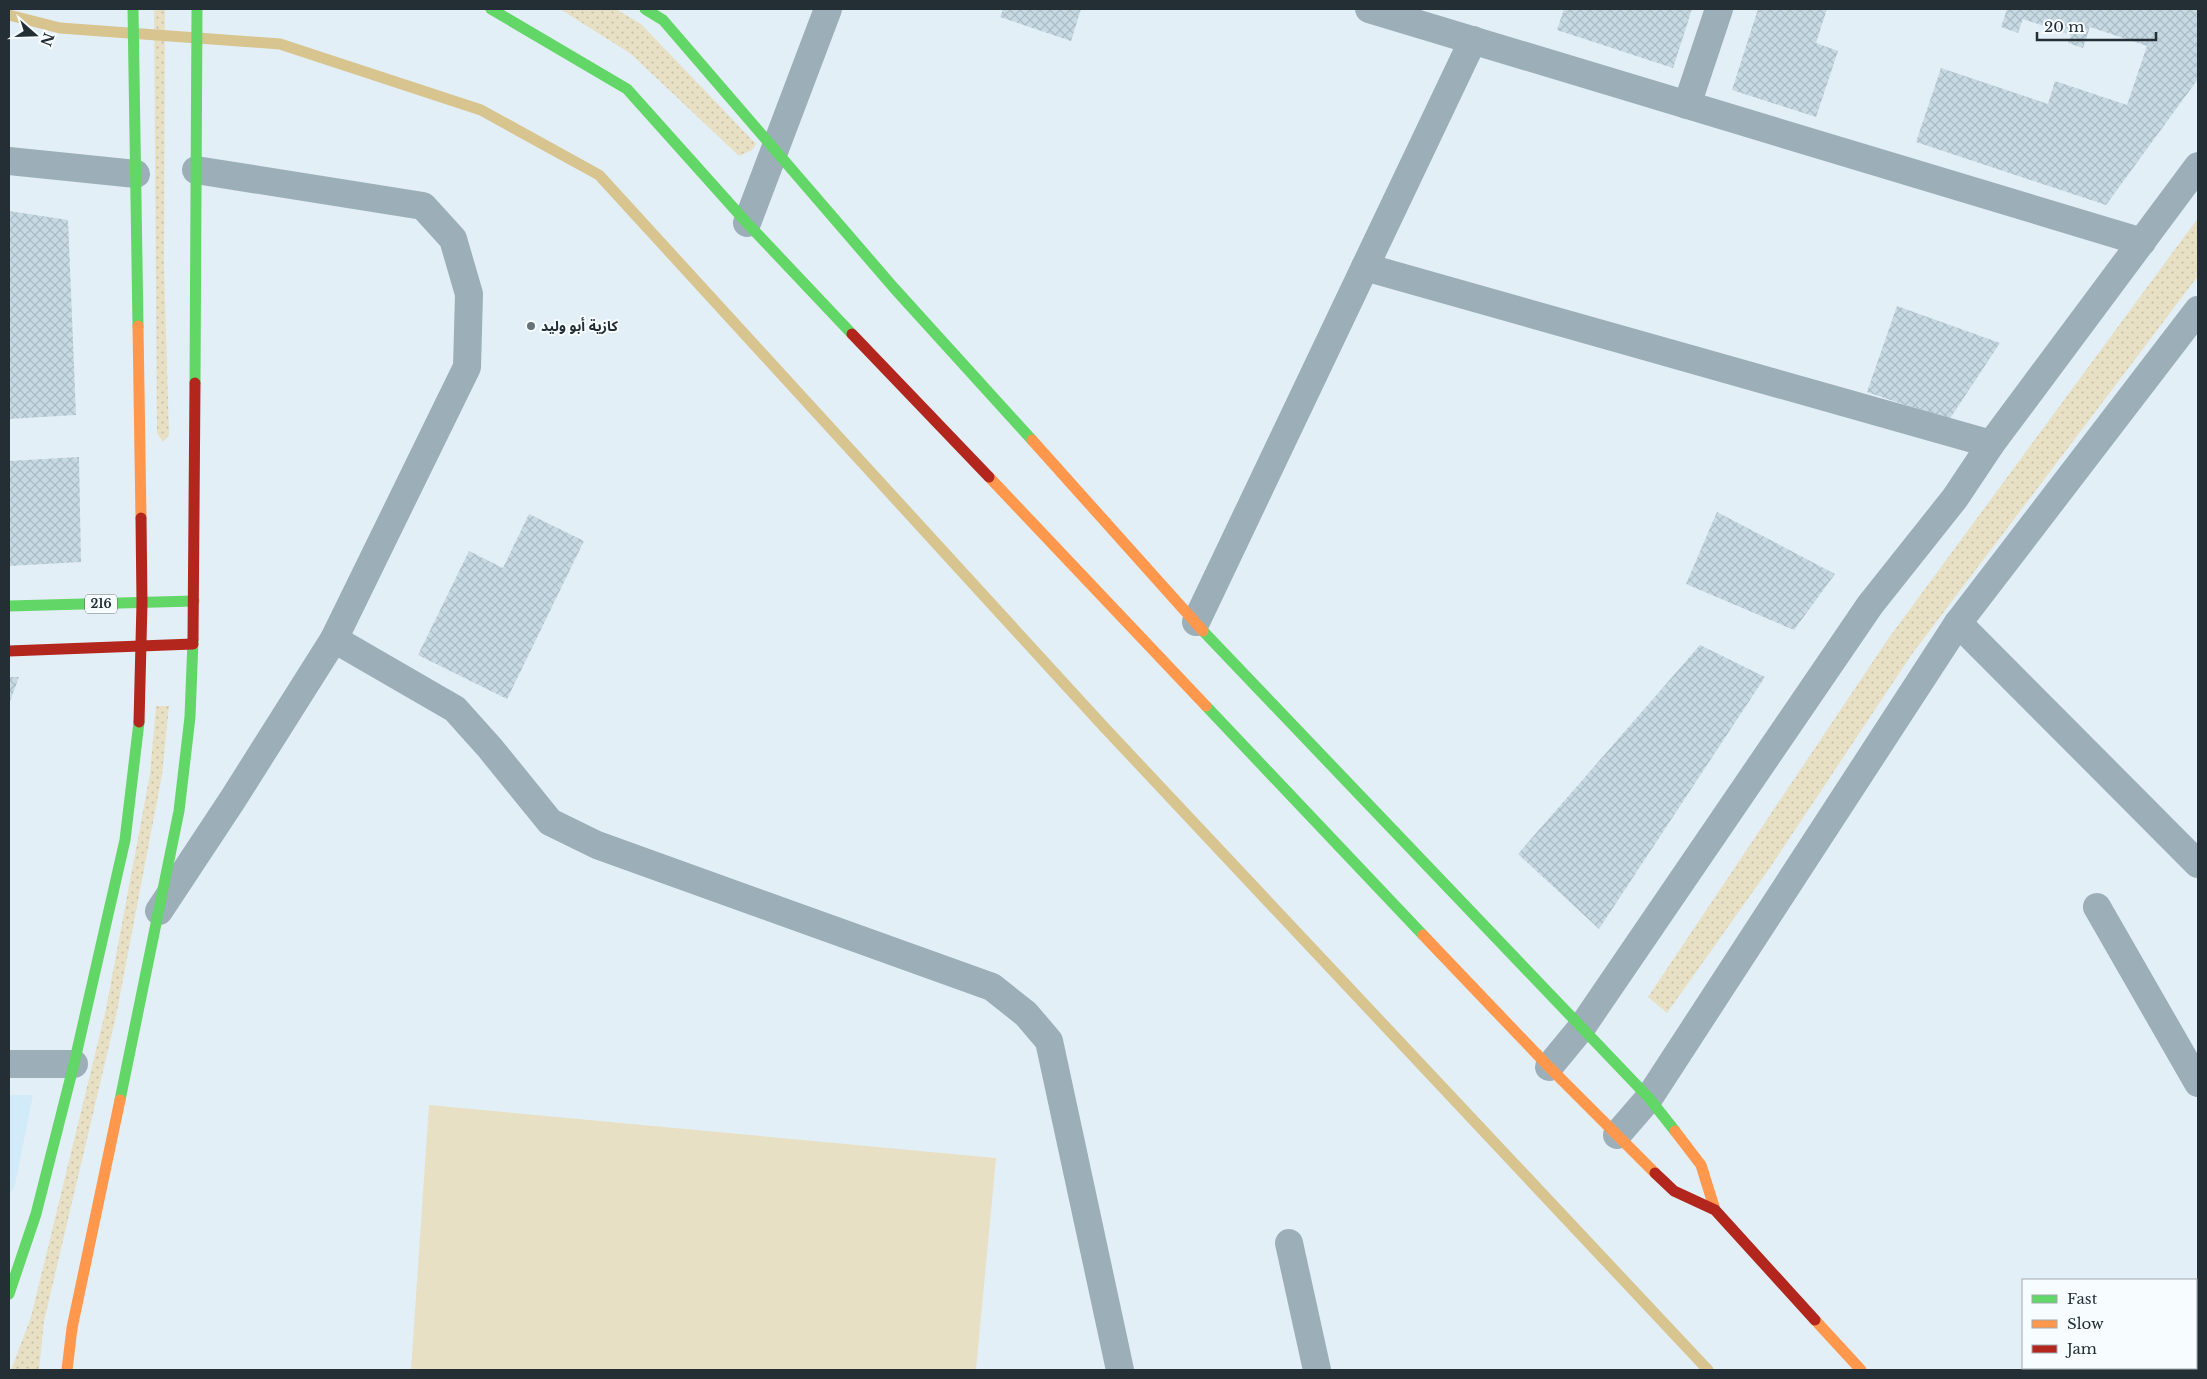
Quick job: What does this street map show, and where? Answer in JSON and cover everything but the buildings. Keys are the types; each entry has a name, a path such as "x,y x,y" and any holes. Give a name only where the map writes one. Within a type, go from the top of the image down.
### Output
{"main road":[{"path":"9,1294 36,1214 74,1064 125,840 139,733 142,603 133,9"},
{"path":"67,1370 72,1328 179,811 190,717 194,601 198,9"},
{"path":"491,9 627,89 747,224 1549,1067 1674,1191 1715,1210 1860,1370"},
{"path":"644,9 663,20 894,288 1196,622 1649,1098 1701,1165 1715,1210"},
{"name":"216","path":"9,606 194,601"},
{"path":"9,651 193,644"}],"street":[{"path":"747,224 828,9"},
{"path":"1369,9 2142,242"},
{"path":"1687,105 1719,9"},
{"path":"1196,622 1473,40"},
{"path":"9,161 136,174"},
{"path":"1549,1067 1582,1027 1870,605 1955,498 1991,444 2198,166"},
{"path":"159,912 334,639 467,366 469,294 453,239 423,206 196,170"},
{"path":"1365,267 1991,444"},
{"path":"1616,1135 1649,1098 1958,622 2194,324"},
{"path":"1958,622 2198,864"},
{"path":"334,639 455,709 490,748 550,822 597,845 992,987 1026,1014 1049,1041 1120,1370"},
{"path":"2097,907 2198,1082"},
{"path":"9,1064 74,1064"},
{"path":"1289,1243 1317,1370"}],"shaded area":[{"path":"154,9 165,9 164,266 169,435 163,442 157,433"},
{"path":"560,9 616,9 641,24 756,144 752,150 739,156 631,54"},
{"path":"2198,218 2198,276 1912,654 1769,869 1667,1013 1648,997 1888,639"},
{"path":"156,706 169,706 162,775 116,1016 44,1321 39,1370 11,1370 31,1317 106,1009 150,774"},
{"path":"9,1095 33,1095 15,1185 9,1196"},
{"path":"429,1105 996,1158 976,1370 411,1370"}],"waterway":[{"path":"9,15 60,28 280,44 481,110 599,175 1104,727 1708,1370"}],"traffic: fast":[{"path":"133,9 138,326"},
{"path":"195,383 197,9"},
{"path":"491,9 627,89 747,223 852,334"},
{"path":"645,9 663,20 894,288 1032,440"},
{"path":"9,606 194,601"},
{"path":"1203,631 1649,1098 1675,1131"},
{"path":"120,1100 179,811 190,717 193,640"},
{"path":"1206,706 1423,935"},
{"path":"9,1294 36,1214 74,1064 125,840 139,722"}],"traffic: slow":[{"path":"138,326 141,518"},
{"path":"1032,440 1203,631"},
{"path":"989,477 1206,706"},
{"path":"1423,935 1549,1067 1655,1173"},
{"path":"67,1370 72,1328 120,1100"},
{"path":"1675,1131 1701,1165 1715,1210"},
{"path":"1815,1320 1861,1370"}],"traffic: jam":[{"path":"852,334 989,477"},
{"path":"193,640 195,383"},
{"path":"139,722 142,603 141,518"},
{"path":"9,651 193,644"},
{"path":"1655,1173 1674,1191 1715,1210 1815,1320"}],"place":[{"name":"كازية أبو وليد","path":"531,326"}]}
